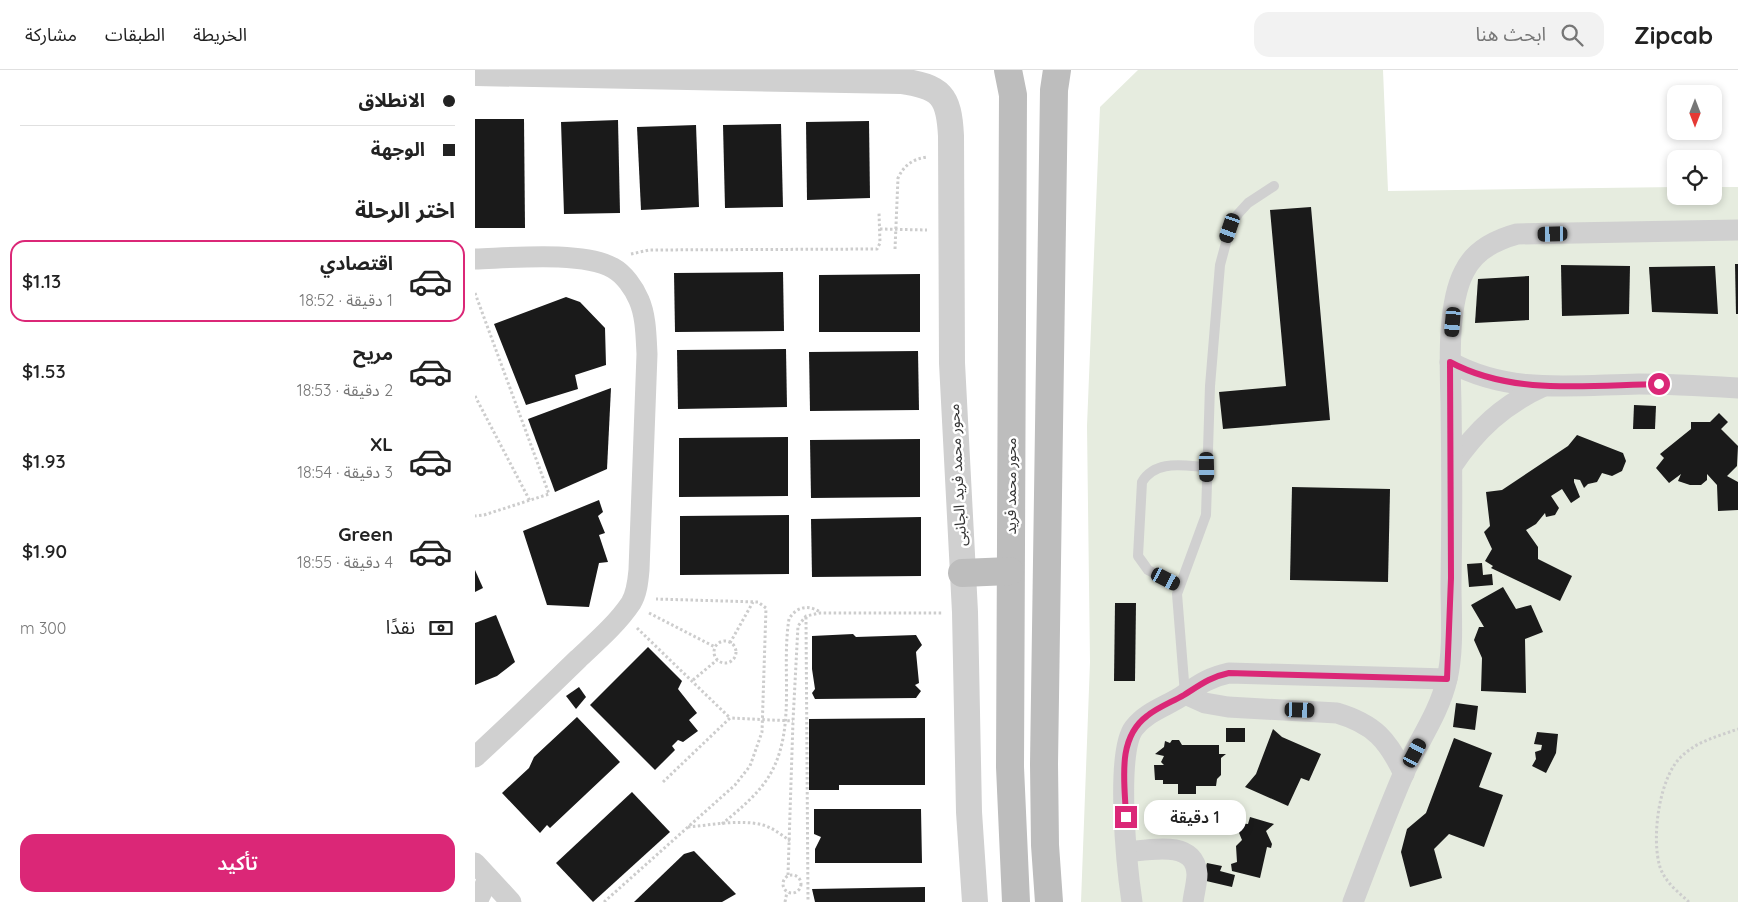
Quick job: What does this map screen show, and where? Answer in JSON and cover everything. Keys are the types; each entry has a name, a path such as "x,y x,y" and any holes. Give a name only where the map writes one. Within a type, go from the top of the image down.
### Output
{"main road":[{"path":"1010,82 1042,83 1056,80 1044,764 1045,845 1049,902"},
{"name":"محور محمد فريد","path":"1010,82 1010,767 1016,902"},
{"path":"962,574 1010,571"}],"street":[{"name":"محور محمد فريد الجانبى","path":"475,73 901,81 925,84 938,91 946,102 950,118 951,157 952,363 965,612 969,812 975,902"},
{"path":"1353,902 1404,774 1429,726 1447,679 1451,634 1452,466 1450,362 1455,303 1461,278 1474,257 1487,246 1517,234 1738,230"},
{"path":"475,259 535,257 592,260 613,268 629,282 640,301 645,325 647,354 638,583 628,605 522,715 475,756"},
{"path":"1450,362 1467,372 1499,382 1526,386 1659,384 1738,388"},
{"path":"1452,466 1468,443 1492,418 1515,401 1546,385"},
{"path":"1132,902 1127,852 1124,767 1128,740 1132,730 1148,715 1205,680 1229,673 1447,679"},
{"path":"1185,694 1205,703 1221,707 1337,713 1355,718 1370,727 1384,739 1395,753 1404,774"},
{"path":"1127,852 1167,849 1184,853 1190,858 1197,874 1193,902"},
{"path":"477,902 482,871"},
{"path":"482,871 511,902"}],"lane":[{"path":"1185,694 1177,609 1179,586 1202,528 1207,501 1210,386 1218,291 1225,242 1230,228 1248,203 1274,186"},
{"path":"1179,586 1149,570 1138,556 1142,482 1153,469 1162,466 1207,467"}],"path":[{"path":"895,249 896,185 901,171 912,161 919,158 951,157"},
{"path":"613,268 625,257 637,251 649,250 877,249 880,243 879,213"},
{"path":"880,229 927,230"},
{"path":"475,293 549,494 484,515 475,516"},
{"path":"475,311 480,306"},
{"path":"475,396 530,501"},
{"path":"604,902 735,785 750,766 759,744 763,720 768,613 763,604 753,602 628,605"},
{"path":"730,643 753,602"},
{"path":"628,605 715,647"},
{"path":"628,605 693,680 730,718 793,721"},
{"path":"722,824 749,800 772,772 781,747 785,721 789,619 792,614 803,607 809,607 820,613"},
{"path":"785,902 787,892 783,883 788,875 790,842 796,636 798,626 807,616 820,613 965,612"},
{"path":"807,616 808,902"},
{"path":"724,641 730,643 736,651 732,661 721,663 717,660 714,651 715,647 724,641"},
{"path":"693,680 717,660"},
{"path":"663,782 730,718"},
{"path":"1689,902 1673,888 1660,867 1657,839 1662,792 1670,770 1683,755 1709,739 1738,729"},
{"path":"687,827 722,824 763,825 790,842"},
{"path":"788,875 793,875 800,879 801,887"},
{"path":"787,892 795,892 801,887 808,887"}],"shaded area":[{"path":"1138,70 1383,70 1388,191 1667,187 1667,205 1722,205 1722,187 1738,187 1738,902 1081,902 1090,662 1087,426 1100,107"}],"building":[{"path":"475,119 524,119 525,228 475,228"},
{"path":"618,120 620,213 564,214 561,122"},
{"path":"869,121 870,198 807,200 806,122"},
{"path":"781,124 783,207 725,208 723,125"},
{"path":"696,125 699,207 641,210 637,127"},
{"path":"1311,207 1330,420 1223,429 1219,392 1286,386 1270,210"},
{"path":"1735,264 1738,264 1738,314 1736,314"},
{"path":"1561,265 1630,266 1629,314 1562,316"},
{"path":"1715,266 1718,314 1652,312 1649,267"},
{"path":"783,272 784,331 675,332 674,273"},
{"path":"920,274 920,332 819,332 819,275"},
{"path":"1529,276 1529,320 1475,323 1478,279"},
{"path":"566,297 580,302 605,328 606,365 575,375 578,389 526,405 494,324"},
{"path":"786,349 787,407 678,409 677,350"},
{"path":"918,351 919,410 810,411 809,352"},
{"path":"611,388 607,469 555,492 528,419"},
{"path":"1634,405 1656,406 1655,429 1633,429"},
{"path":"1719,413 1728,422 1721,429 1738,446 1737,466 1727,476 1738,482 1738,510 1718,511 1717,485 1707,474 1707,480 1701,485 1690,485 1678,481 1681,474 1669,483 1656,468 1664,458 1660,454 1691,429 1691,422 1710,422"},
{"path":"1577,435 1623,453 1626,461 1622,471 1612,476 1602,473 1597,482 1588,484 1584,488 1580,480 1574,479 1580,497 1571,503 1562,489 1551,496 1559,508 1555,515 1546,517 1545,513 1536,524 1526,530 1538,547 1538,559 1572,576 1560,601 1491,568 1493,566 1485,561 1492,549 1484,532 1490,526 1486,492 1502,490 1568,446"},
{"path":"788,437 788,496 679,497 679,438"},
{"path":"920,439 920,497 811,498 810,440"},
{"path":"1292,487 1390,489 1388,582 1290,580"},
{"path":"599,500 603,512 598,516 605,533 599,535 608,562 599,563 589,607 547,605 523,531"},
{"path":"789,515 789,574 680,575 680,516"},
{"path":"921,517 921,576 812,577 811,519"},
{"path":"1482,563 1483,575 1492,574 1493,585 1469,587 1467,564"},
{"path":"475,570 483,588 475,592"},
{"path":"1503,587 1516,609 1531,605 1543,632 1525,639 1526,693 1481,691 1482,658 1474,640 1479,627 1484,627 1471,605"},
{"path":"1115,603 1136,603 1135,681 1114,681"},
{"path":"496,615 515,662 497,676 475,685 475,623"},
{"path":"853,634 856,637 916,635 922,645 916,652 919,683 915,685 921,691 916,698 815,699 812,693 815,689 812,669 812,636"},
{"path":"648,647 682,681 678,689 697,713 689,720 698,731 683,742 678,740 672,746 675,750 655,770 590,705"},
{"path":"579,687 586,697 576,709 566,696"},
{"path":"1456,703 1478,706 1475,730 1453,727"},
{"path":"577,717 620,762 550,828 547,825 540,833 502,793 529,768 534,757"},
{"path":"925,718 925,785 839,785 839,790 809,790 809,719"},
{"path":"1226,728 1245,728 1245,742 1226,742"},
{"path":"1273,729 1282,737 1321,754 1309,781 1301,778 1288,806 1245,787 1256,774"},
{"path":"1537,732 1558,734 1556,753 1546,773 1532,766 1536,759 1535,752 1541,750 1542,745 1534,744"},
{"path":"1454,738 1492,753 1479,787 1503,795 1484,847 1449,834 1434,849 1442,878 1410,887 1401,852 1407,829 1426,813"},
{"path":"1172,740 1179,740 1182,745 1219,745 1219,754 1226,754 1221,758 1221,775 1217,779 1216,786 1196,786 1196,794 1178,794 1178,784 1163,784 1163,780 1155,780 1154,765 1164,765 1161,762 1164,756 1155,754 1164,747 1165,741 1170,743"},
{"path":"632,792 670,832 593,902 556,863"},
{"path":"814,809 921,809 922,863 815,863 815,849 821,837 814,834"},
{"path":"1250,817 1274,824 1266,831 1272,844 1271,848 1267,847 1260,878 1232,871 1231,864 1237,862 1236,846 1242,840 1237,828 1239,823 1248,824"},
{"path":"694,851 736,894 722,902 634,902 684,854"},
{"path":"1207,863 1222,866 1220,871 1235,875 1232,887 1202,880"},
{"path":"925,887 925,902 815,902 812,889"}],"route":[{"path":"1126,817 1124,767 1125,753 1132,730 1148,715 1205,680 1229,673 1447,679 1451,634 1452,466 1450,362 1467,372 1486,379 1526,386 1659,384"}]}
